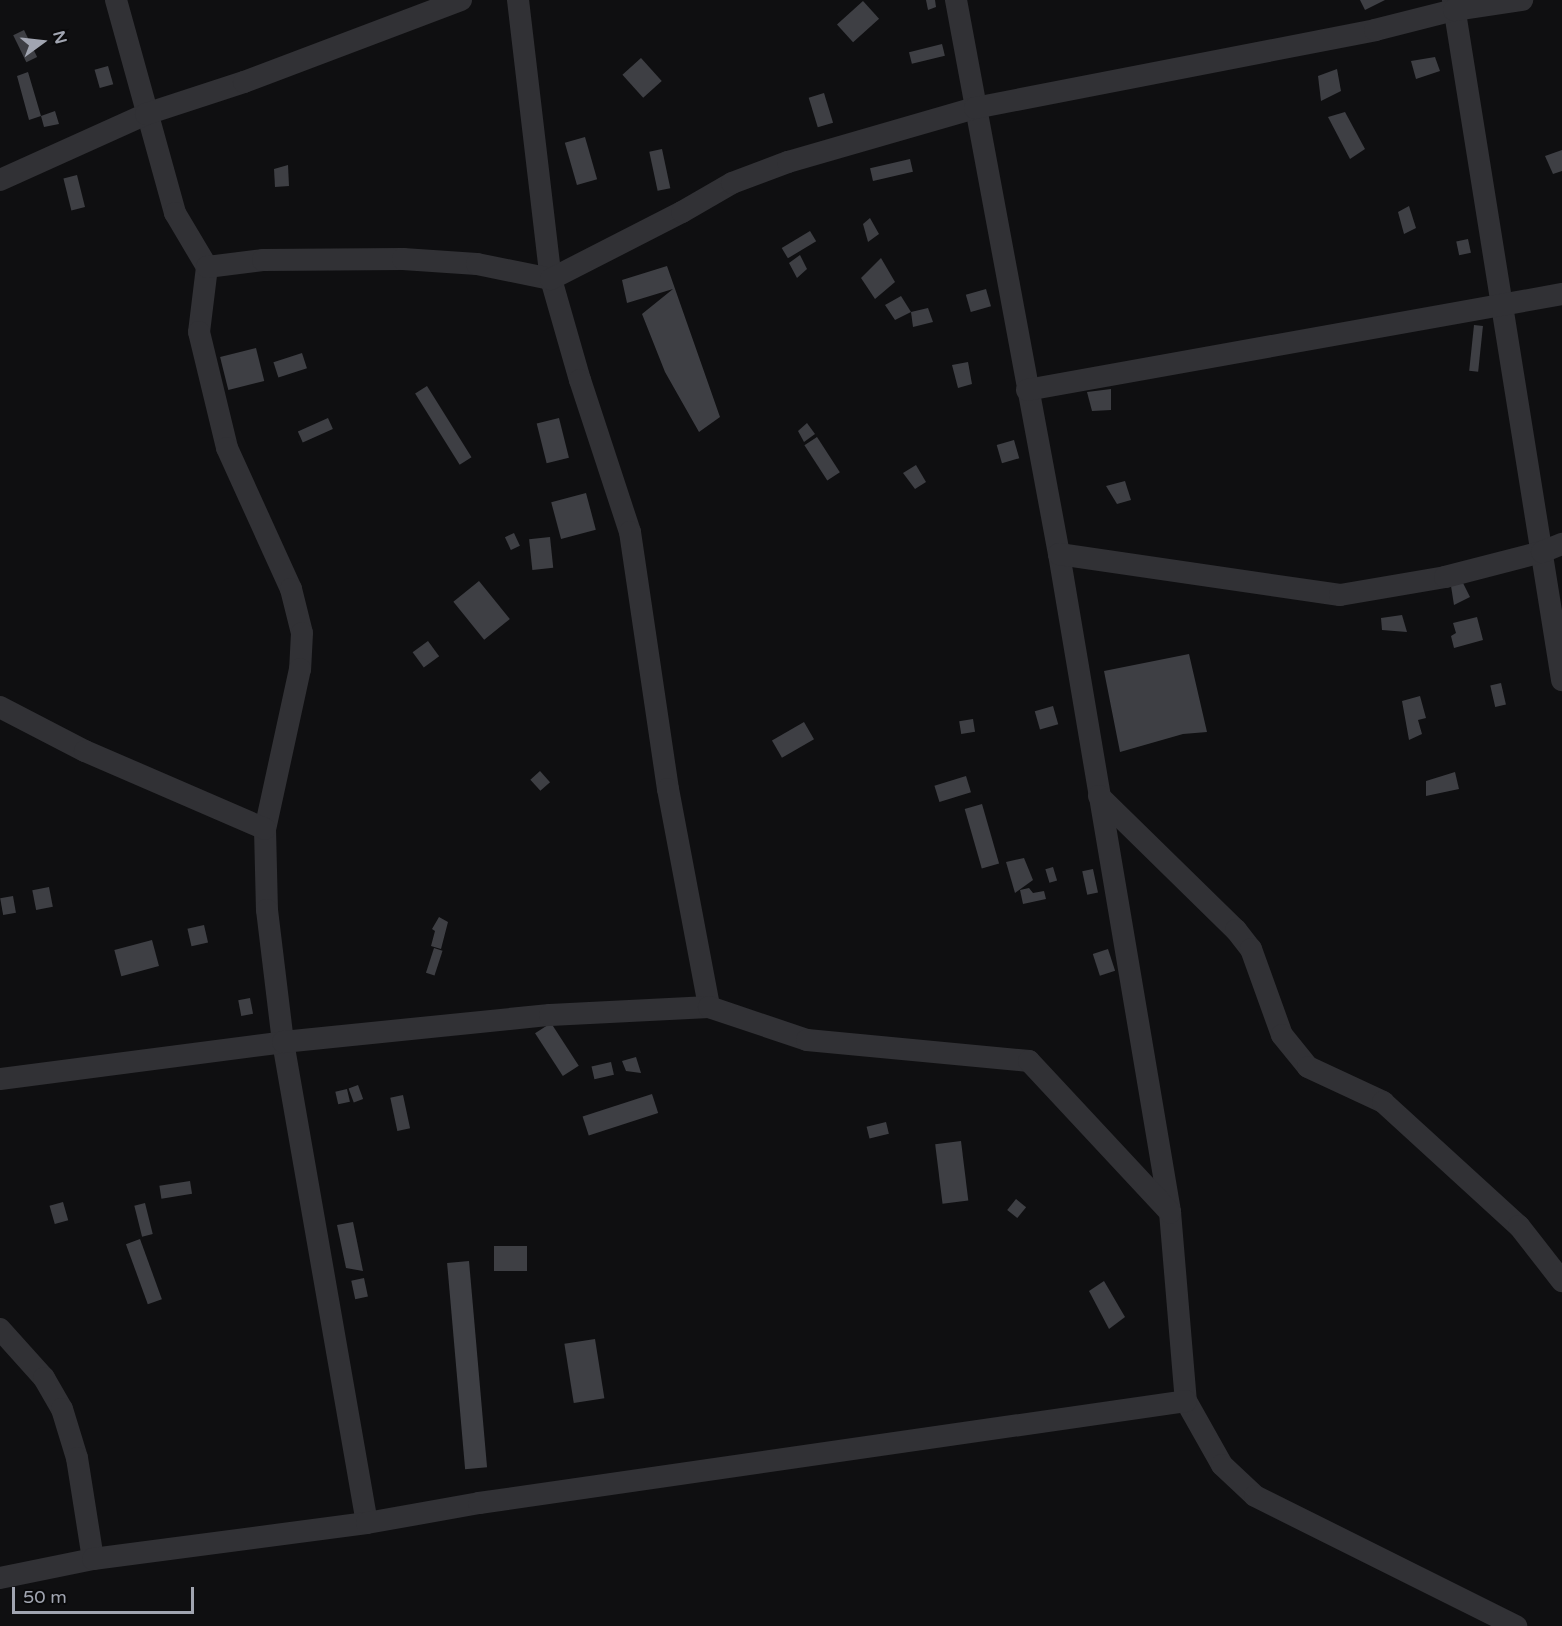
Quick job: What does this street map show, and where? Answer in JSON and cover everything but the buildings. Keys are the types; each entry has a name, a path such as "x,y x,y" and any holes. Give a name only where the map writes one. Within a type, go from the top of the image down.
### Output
{"street":[{"path":"116,0 174,213 207,267 199,332 227,448 291,589 302,633 300,669 265,829 267,910 283,1042 367,1523"},
{"path":"0,180 146,114 244,82 461,0"},
{"path":"518,0 551,279 580,380 630,532 668,789 710,1007"},
{"path":"956,0 1059,554 1170,1212 1186,1401 1222,1465 1255,1496 1516,1626"},
{"path":"207,267 263,260 403,259 477,264 551,279 732,183 788,162 975,108 1375,30 1454,5 1522,0"},
{"path":"1454,5 1502,305 1552,548 1562,680"},
{"path":"1027,390 1562,294"},
{"path":"1059,554 1340,595 1445,577 1552,548"},
{"path":"0,707 85,751 265,829"},
{"path":"1100,796 1236,930 1251,949 1282,1035 1308,1067 1383,1101 1519,1226 1562,1281"},
{"path":"0,1079 283,1042 550,1015 710,1007 807,1040 1029,1060 1170,1212"},
{"path":"0,1329 44,1378 62,1409 77,1458 93,1559"},
{"path":"0,1578 93,1559 367,1523 479,1503 1186,1401"}]}
